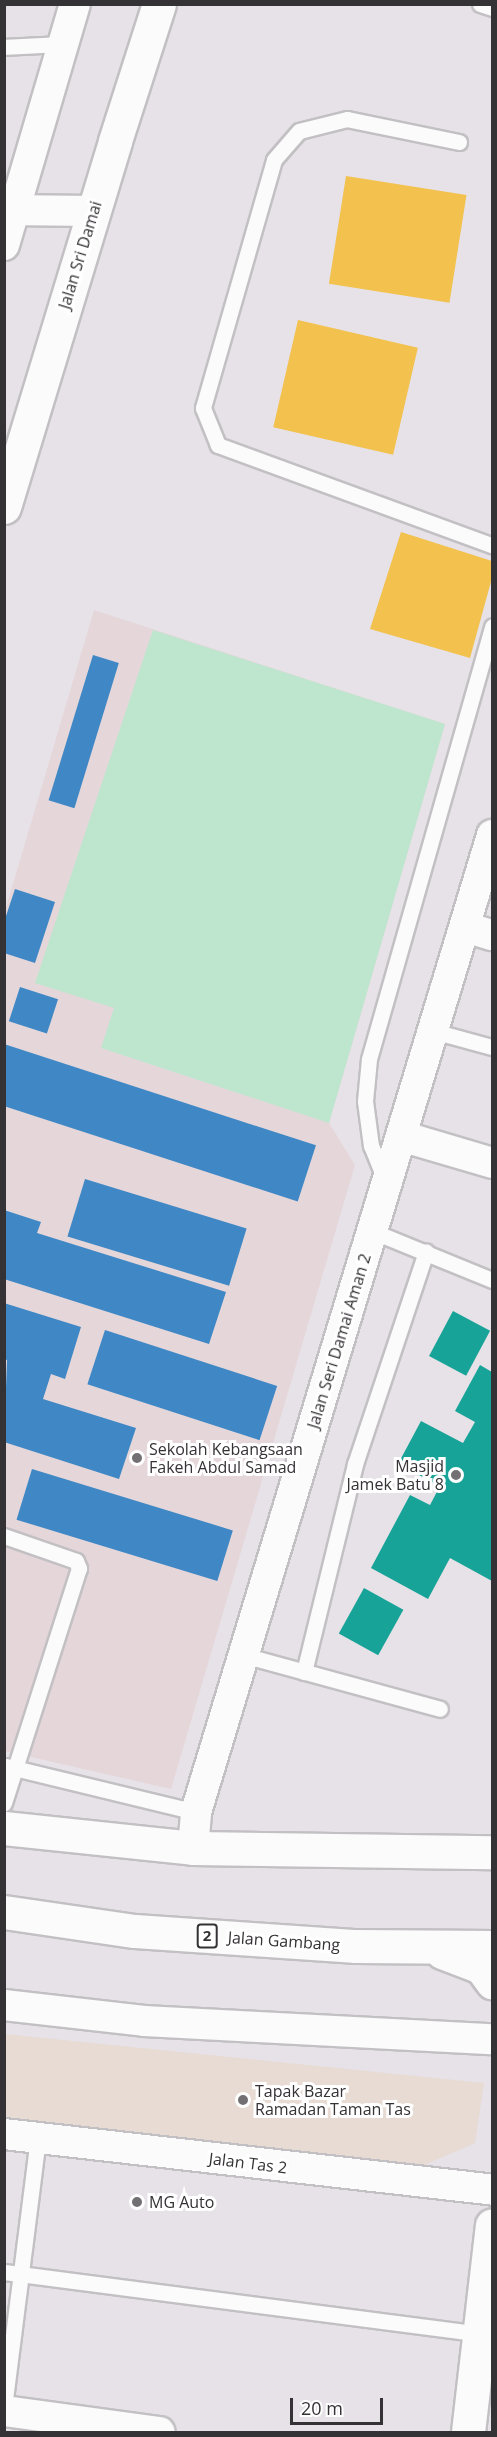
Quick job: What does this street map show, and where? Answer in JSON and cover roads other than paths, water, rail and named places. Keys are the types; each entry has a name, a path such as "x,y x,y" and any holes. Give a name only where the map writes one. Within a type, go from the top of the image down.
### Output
{"main road":[{"name":"Jalan Sri Damai","path":"4,507 159,4"},
{"path":"4,1828 193,1848 492,1852"},
{"name":"Jalan Gambang","path":"4,1912 135,1931 356,1946 492,1947"},
{"path":"411,1947 452,1954 471,1962 481,1967 492,1982"},
{"path":"468,2433 492,2225"}],"street":[{"path":"4,244 9,210 75,4"},
{"path":"9,210 94,211"},
{"name":"Jalan Seri Damai Aman 2","path":"193,1848 196,1812 433,1030 479,931 492,836"},
{"path":"401,1136 492,1163"},
{"path":"4,2005 144,2021 492,2039"},
{"name":"Jalan Tas 2","path":"4,2134 492,2190"},
{"path":"4,2409 160,2433"}],"lane":[{"path":"480,4 492,8"},
{"path":"4,47 64,44"},
{"path":"459,142 347,119 299,131 274,160 203,408 218,446 492,545"},
{"path":"387,1183 371,1146 365,1101 369,1059 492,626"},
{"path":"433,1030 492,1047"},
{"path":"372,1231 492,1280"},
{"path":"304,1672 355,1464 426,1252"},
{"path":"4,1536 76,1561 79,1568 10,1767 4,1803"},
{"path":"243,1655 440,1709"},
{"path":"10,1767 196,1812"},
{"path":"4,2409 38,2139"},
{"path":"4,2272 479,2334"}],"place":[{"name":"Sekolah Kebangsaan Fakeh Abdul Samad","path":"137,1458"},
{"name":"Masjid Jamek Batu 8","path":"456,1475"},
{"name":"Tapak Bazar Ramadan Taman Tas","path":"243,2100"},
{"name":"MG Auto","path":"137,2202"}]}
